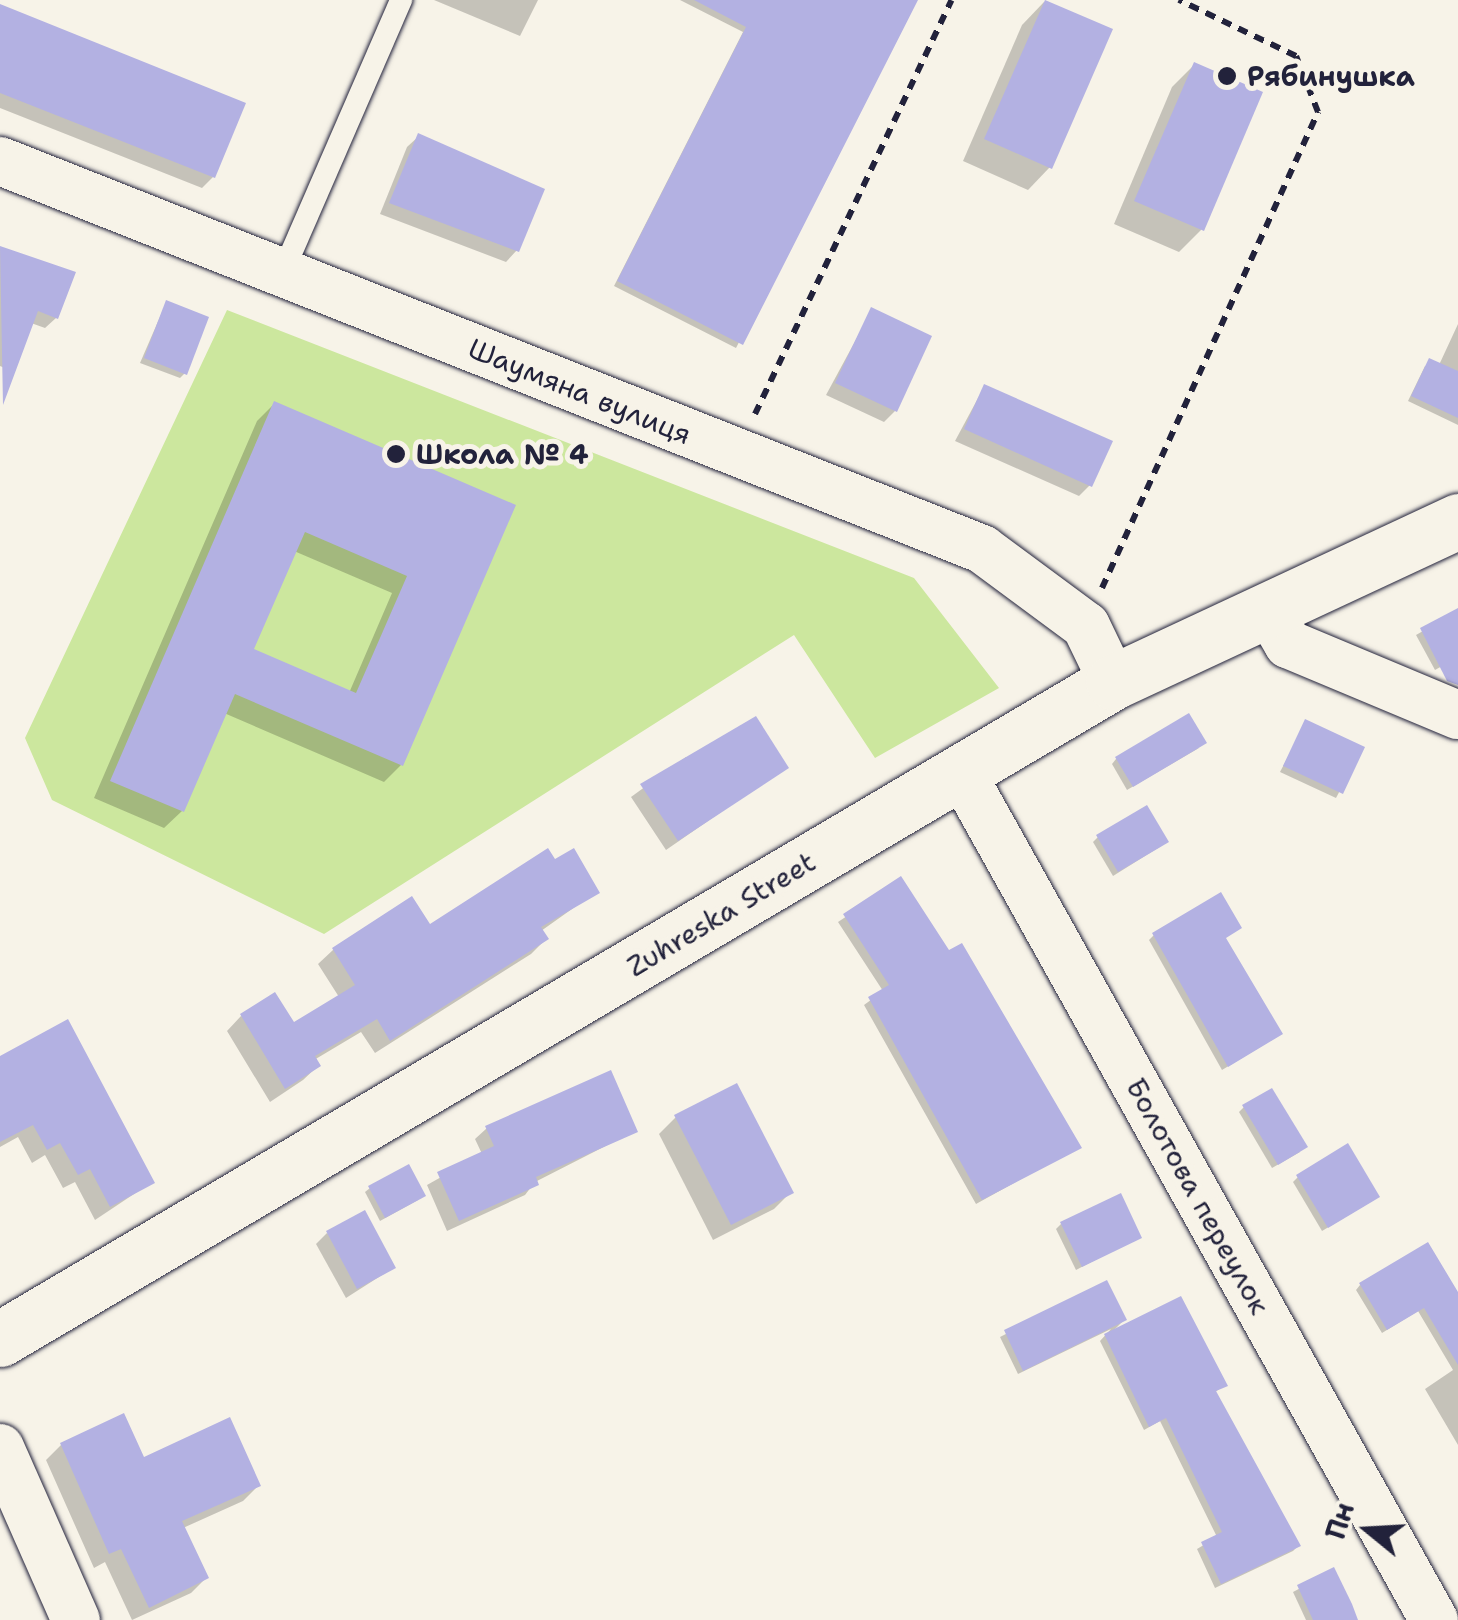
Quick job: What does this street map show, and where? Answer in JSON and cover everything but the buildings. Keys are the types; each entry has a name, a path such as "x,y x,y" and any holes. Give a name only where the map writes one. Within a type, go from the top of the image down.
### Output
{"street":[{"name":"Шаумяна вулиця","path":"0,161 982,548 1086,626 1114,682"},
{"name":"Zuhreska Street","path":"0,1338 1114,682 1458,521"},
{"path":"1267,608 1288,644 1458,715"},
{"name":"Болотова переулок","path":"961,772 1434,1620"},
{"path":"0,1448 76,1620"}],"lane":[{"path":"282,274 401,0"}],"path":[{"path":"736,453 952,0"},
{"path":"1086,626 1318,112 1296,56 1179,0"}],"green space":[{"path":"227,310 914,578 999,688 875,758 794,635 324,934 52,800 25,738"}],"place":[{"name":"Рябинушка","path":"1227,76"},
{"name":"Школа № 4","path":"396,454"}]}
